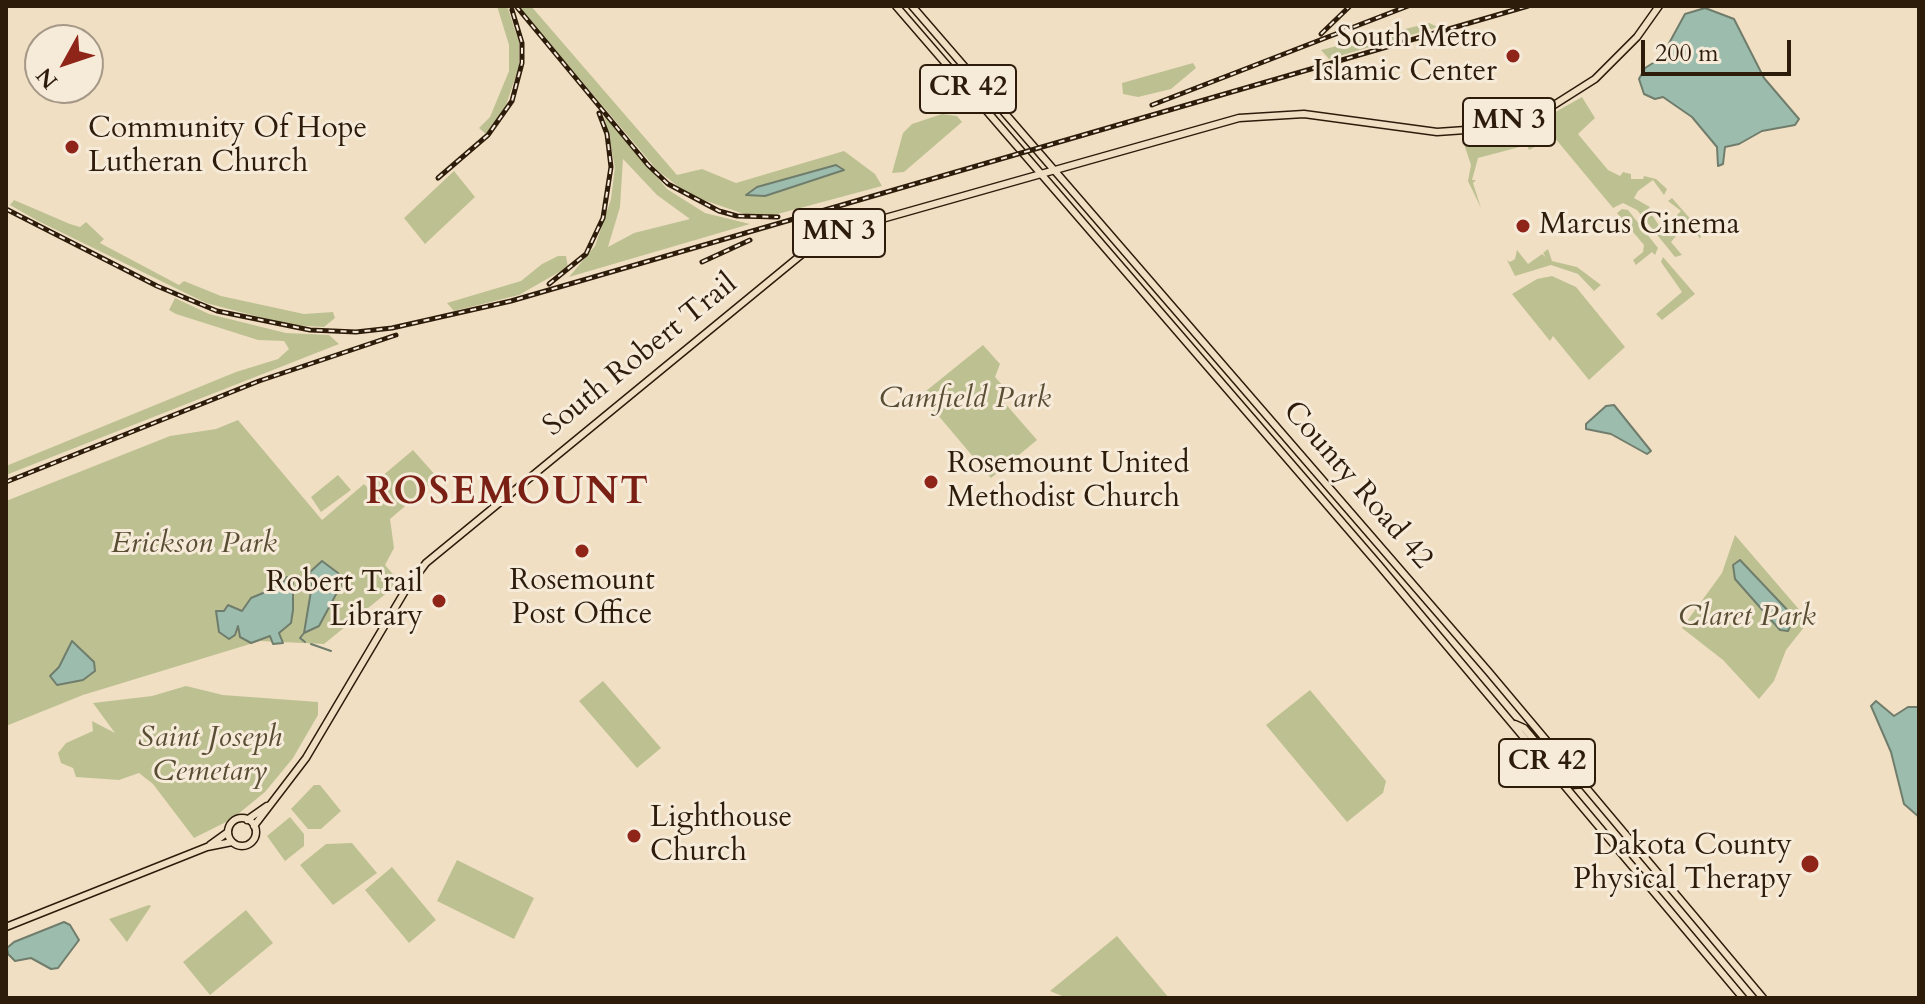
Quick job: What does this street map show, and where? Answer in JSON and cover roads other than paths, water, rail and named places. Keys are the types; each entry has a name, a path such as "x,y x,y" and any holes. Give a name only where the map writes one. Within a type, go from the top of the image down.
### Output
{"main road":[{"name":"County Road 42","path":"896,6 1514,724 1743,998"},
{"name":"County Road 42","path":"912,6 1584,784 1763,998"},
{"name":"MN 3","path":"1039,173 1220,122 1263,114 1304,114 1437,132 1480,129 1519,120 1554,105 1595,79 1626,49 1659,6"},
{"name":"South Robert Trail","path":"254,826 306,758 405,591 426,563 812,246 850,228 1039,173"},
{"path":"1210,369 1272,437 1291,443"},
{"path":"1514,724 1524,728 1572,785 1584,784"},
{"path":"207,847 228,832 234,821 247,820 270,804"},
{"path":"228,832 232,842 238,846 250,843 254,826 247,820"},
{"path":"6,927 207,847 232,842"}],"waterway":[{"path":"304,633 300,638 305,642"},
{"path":"311,644 331,651"}],"railway":[{"path":"516,6 648,165 668,184 719,211 737,216 778,217"},
{"path":"1321,34 1350,6"},
{"path":"1152,105 1408,6"},
{"path":"6,209 157,286 217,311 310,330 356,332 392,328 511,301 1528,6"},
{"path":"438,178 488,135 512,101 522,63 522,43 512,10"},
{"path":"549,284 586,254 603,218 611,167 607,134 599,113"},
{"path":"702,262 750,240"},
{"path":"6,482 259,381 396,335"}],"place":[{"name":"South Metro Islamic Center","path":"1513,56"},
{"name":"Community Of Hope Lutheran Church","path":"72,147"},
{"name":"Marcus Cinema","path":"1523,226"},
{"name":"Rosemount United Methodist Church","path":"931,482"},
{"name":"Rosemount Post Office","path":"582,551"},
{"name":"Robert Trail Library","path":"439,601"},
{"name":"Lighthouse Church","path":"634,836"},
{"name":"Dakota County Physical Therapy","path":"1810,864"}],"district":[{"name":"ROSEMOUNT","path":"508,494"}],"park label":[{"name":"Camfield Park","path":"965,400"},
{"name":"Erickson Park","path":"194,545"},
{"name":"Claret Park","path":"1747,618"},
{"name":"Saint Joseph Cemetary","path":"210,756"}]}
